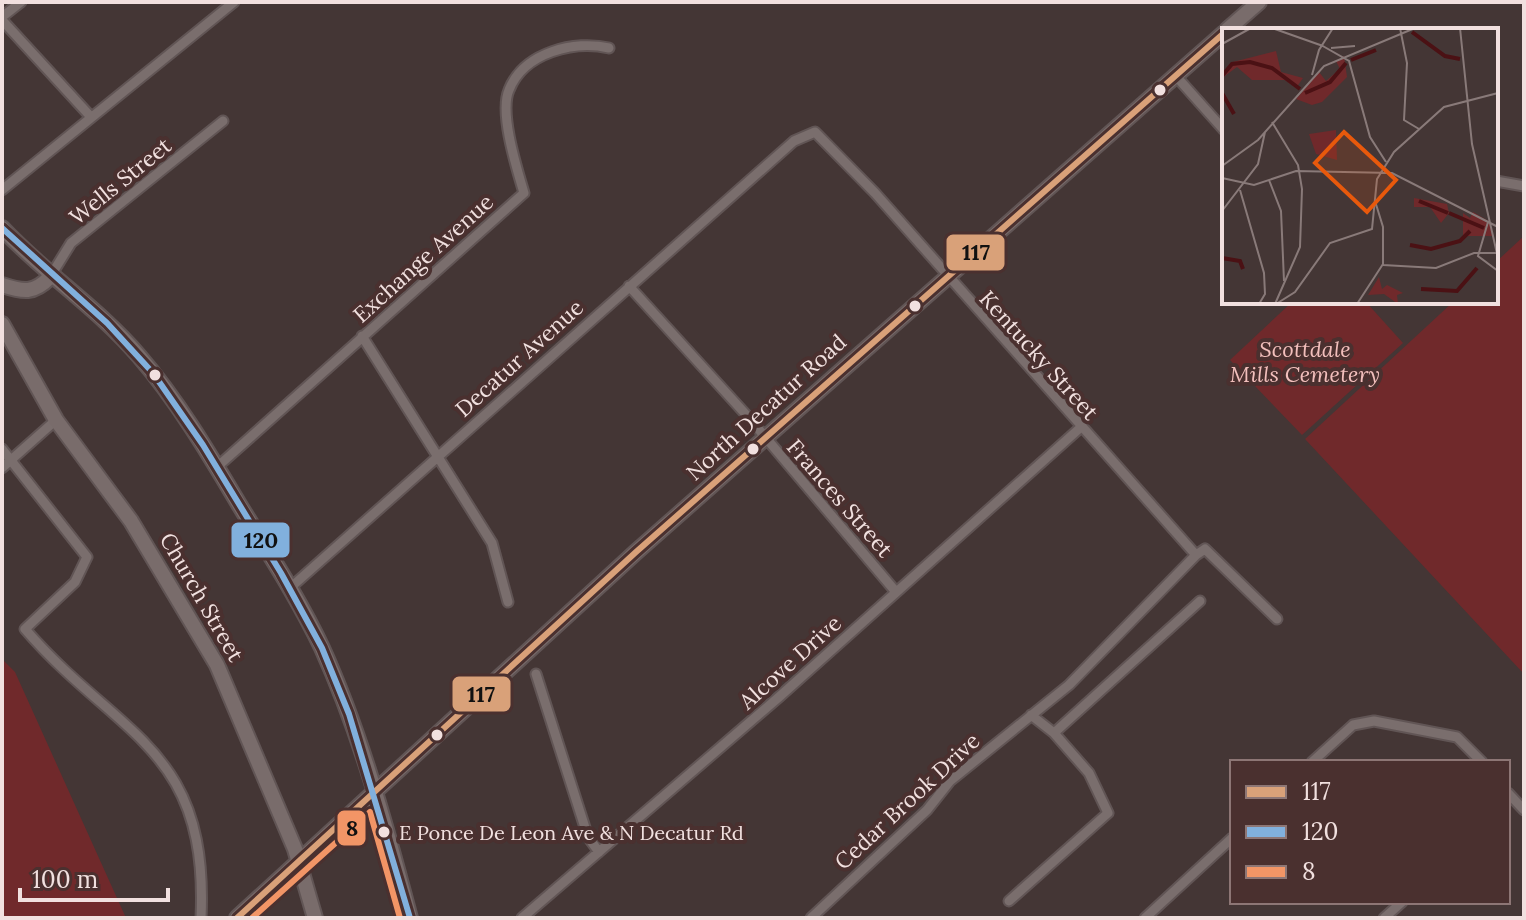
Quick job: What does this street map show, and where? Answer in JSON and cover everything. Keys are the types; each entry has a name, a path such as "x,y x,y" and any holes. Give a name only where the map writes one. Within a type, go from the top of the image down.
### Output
{"main road":[{"name":"North Decatur Road","path":"1229,28 1259,2"},
{"name":"North Decatur Road","path":"237,918 300,864 581,601 1222,34"},
{"path":"2,228 50,277 103,319 141,358 217,467 290,588 323,652 375,794 410,918"},
{"path":"2,285 22,292 33,291 50,277"},
{"name":"Church Street","path":"2,324 56,420 131,521 198,629 231,691 300,864 315,918"}],"street":[{"path":"21,2 2,19 91,117"},
{"path":"2,190 234,2"},
{"name":"Exchange Avenue","path":"217,467 524,193 513,157 508,111 508,91 522,72 541,57 565,47 589,44 609,48"},
{"path":"1175,75 1222,128"},
{"name":"Wells Street","path":"50,277 71,243 223,121"},
{"name":"Kentucky Street","path":"775,157 808,132 822,136 1196,555 1205,549 1277,619"},
{"name":"Decatur Avenue","path":"290,588 775,157"},
{"path":"1498,181 1524,186"},
{"name":"Frances Street","path":"629,286 896,592"},
{"path":"362,336 492,543 508,602"},
{"path":"2,468 56,420"},
{"name":"Alcove Drive","path":"522,918 1080,428"},
{"path":"2,449 87,557 87,565 75,582 25,629 133,727 164,763 183,792 196,850 201,918"},
{"name":"Cedar Brook Drive","path":"811,918 927,810 942,789 1069,685 1196,555"},
{"path":"1054,733 1200,601"},
{"path":"536,674 588,837 599,852"},
{"path":"1009,901 1108,813 1089,773 1054,733 1031,715"},
{"path":"1314,760 1353,725 1374,721 1457,737 1480,760"},
{"path":"1510,798 1524,810"},
{"path":"1145,918 1230,840"},
{"path":"1384,918 1400,904"}],"green space":[{"path":"1524,236 1524,674 1305,439 1451,304 1498,304 1498,260"},
{"name":"Scottdale Mills Cemetery","path":"1290,304 1368,304 1403,343 1302,435 1230,360"},
{"path":"2,659 15,672 126,918 2,918"}],"transit line":[{"name":"117","path":"237,918 636,552 1222,35"},
{"name":"120","path":"2,228 107,323 153,373 203,445 281,573 322,648 349,714 410,918"},
{"name":"8","path":"252,918 370,812 400,918"}],"place":[{"name":"E Ponce De Leon Ave & N Decatur Rd","path":"384,832"}]}
